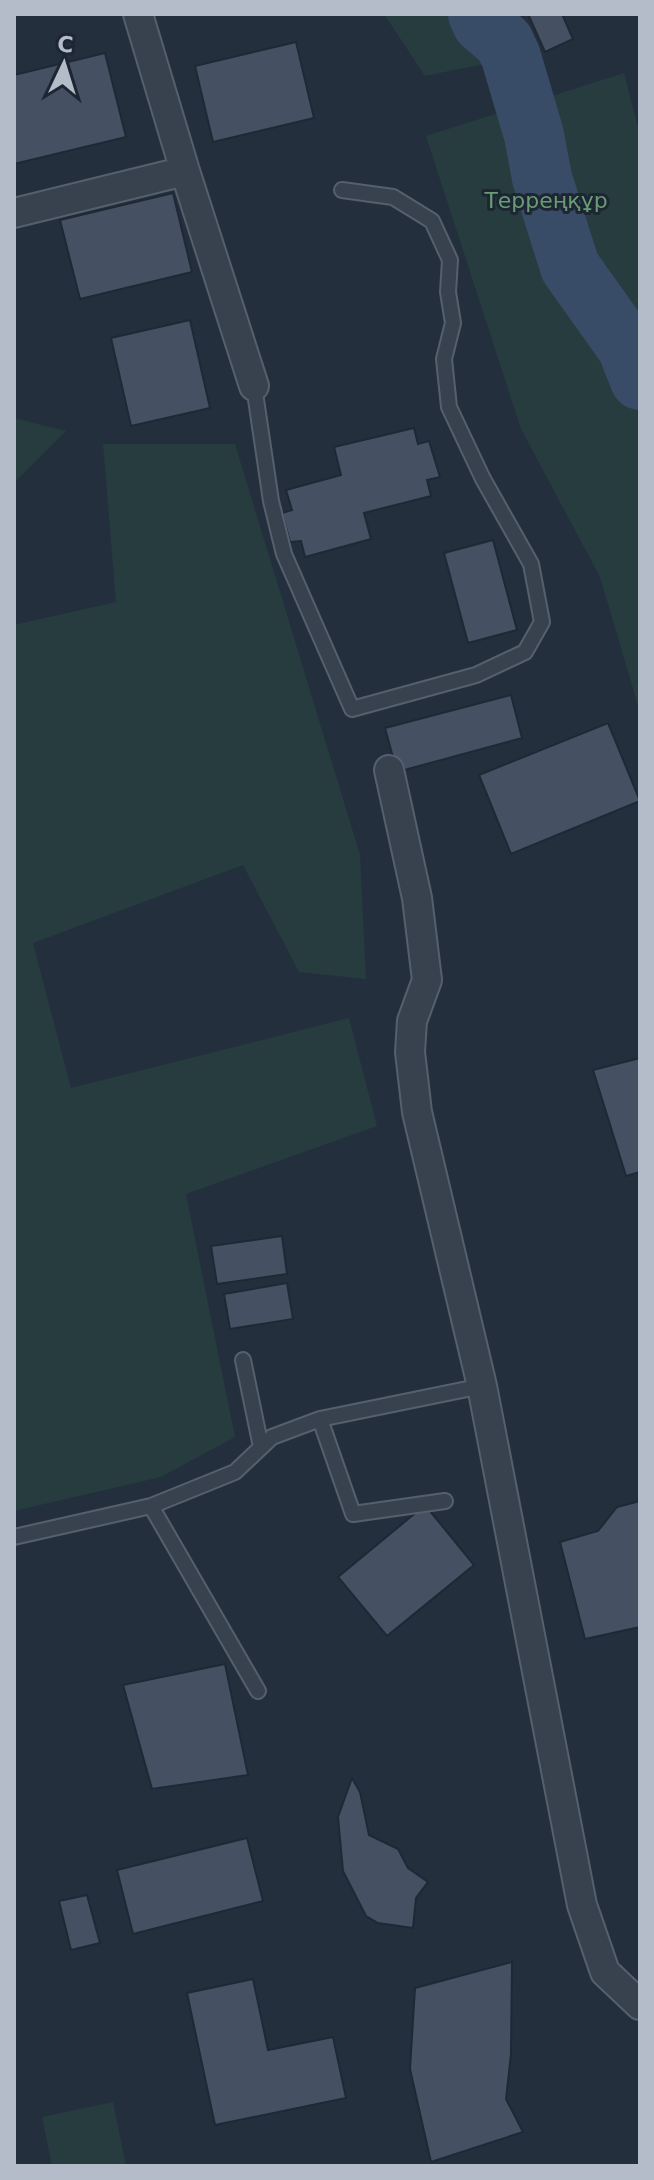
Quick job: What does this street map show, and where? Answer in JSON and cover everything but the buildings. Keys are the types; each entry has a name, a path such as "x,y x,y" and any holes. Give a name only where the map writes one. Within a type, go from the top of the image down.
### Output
{"street":[{"path":"138,14 254,386"},
{"path":"14,213 185,171"},
{"path":"389,770 417,898 427,980 412,1021 410,1052 417,1112 482,1386 582,1905 605,1972 640,2005"}],"lane":[{"path":"254,386 271,501 284,554 352,709 476,675 525,652 542,622 531,564 483,479 449,407 444,359 453,323 448,292 450,260 432,221 393,197 342,190"},
{"path":"243,1360 261,1447"},
{"path":"14,1537 151,1506 235,1472 272,1437 320,1419 482,1386"},
{"path":"320,1419 353,1514 445,1501"},
{"path":"151,1506 258,1691"}],"green space":[{"path":"384,14 515,14 529,55 425,76"},
{"name":"Терреңқұр","path":"624,73 640,135 640,712 600,577 521,429 426,136"},
{"path":"14,418 66,431 14,483"},
{"path":"103,444 235,444 360,855 366,979 299,972 243,865 33,943 71,1088 349,1018 377,1126 186,1194 235,1437 161,1477 14,1511 14,625 116,602"},
{"path":"113,2102 126,2166 52,2166 42,2117"}],"waterway":[{"path":"478,14 482,23 504,42 511,57 534,135 542,178 570,267 627,347 640,380"}]}
